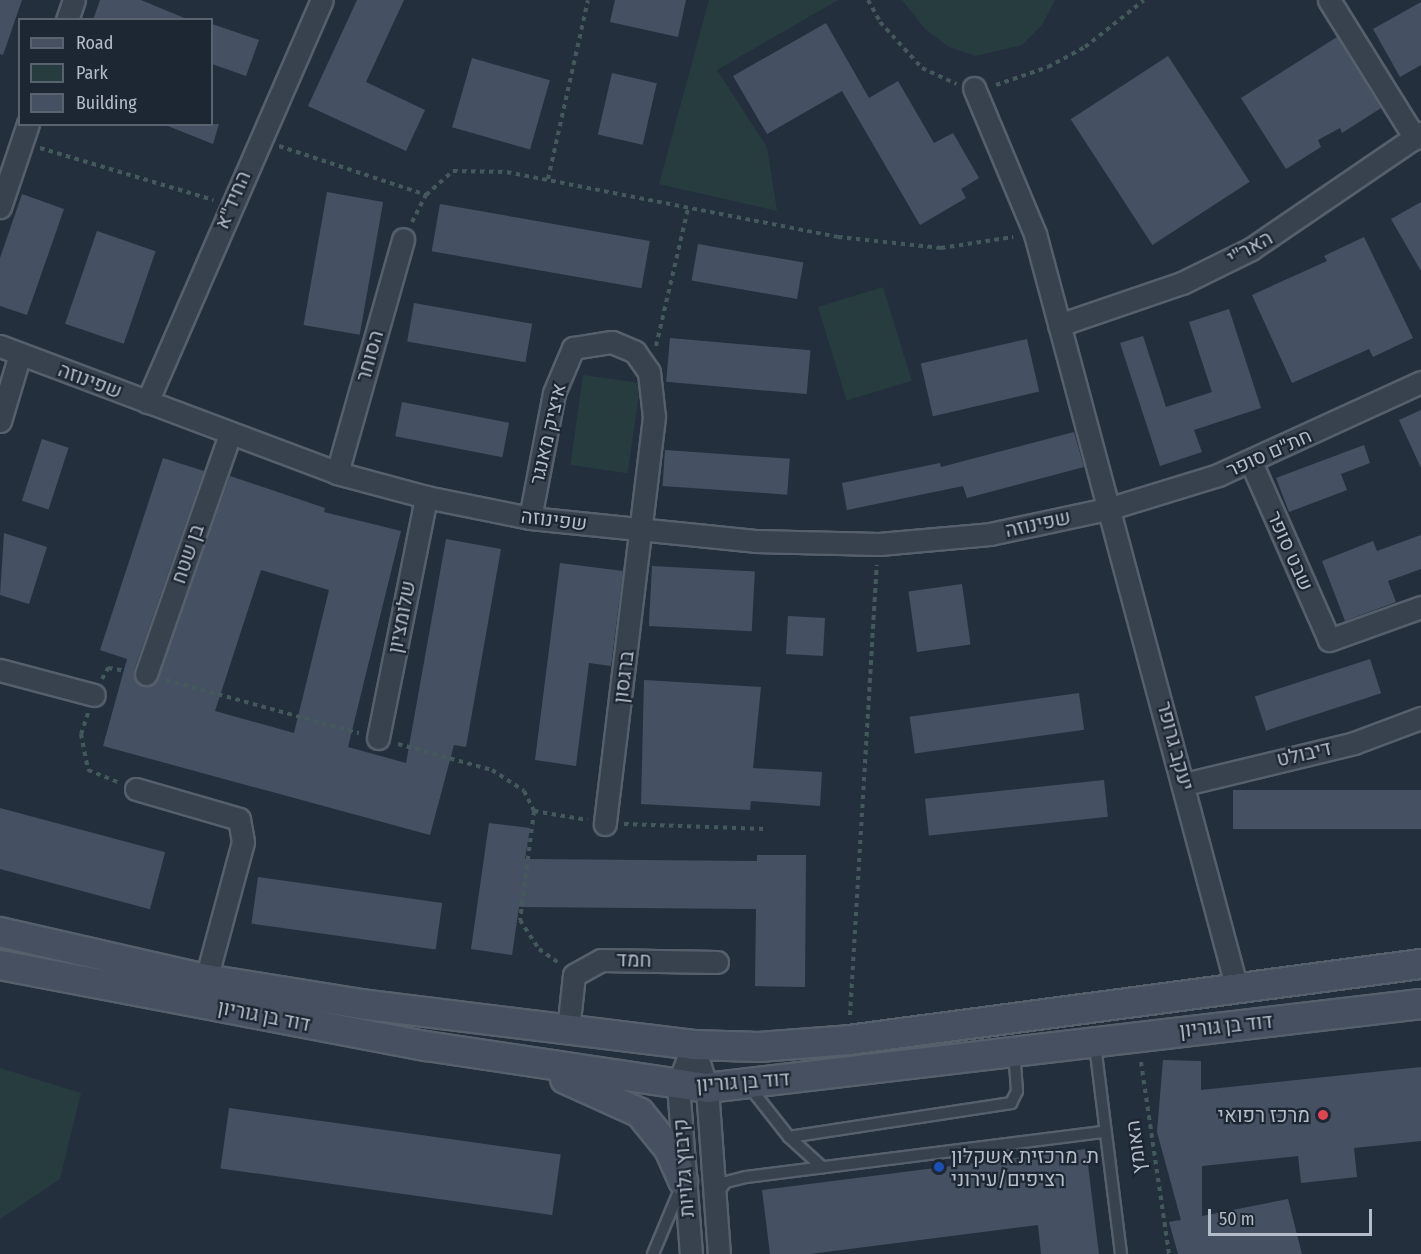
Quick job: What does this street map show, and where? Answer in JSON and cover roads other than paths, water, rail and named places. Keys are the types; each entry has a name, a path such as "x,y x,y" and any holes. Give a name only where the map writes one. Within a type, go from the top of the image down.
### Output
{"main road":[{"name":"דוד בן גוריון","path":"0,933 206,979 568,1030 693,1045 849,1040 1236,985 1421,964"},
{"name":"דוד בן גוריון","path":"0,965 518,1060 707,1088 748,1085 1094,1041 1421,1004"},
{"path":"518,1060 640,1113 669,1149 683,1181"}],"street":[{"path":"68,18 75,0"},
{"name":"החיד\"א","path":"147,402 258,140 322,0"},
{"path":"1329,0 1418,136"},
{"name":"יעקב גרופר","path":"974,88 1035,234 1185,784 1236,985"},
{"path":"0,207 25,134"},
{"name":"האר\"י","path":"1059,325 1182,283 1251,249 1418,136"},
{"name":"הסוחר","path":"337,473 403,239"},
{"name":"איציק מאנגר","path":"530,518 554,393 573,348 612,342 635,351 649,372 654,417 643,531"},
{"name":"שפינוזה","path":"0,346 230,435 337,473 426,497 530,518 755,541 879,544 990,534 1111,508"},
{"path":"0,421 20,354"},
{"name":"חת\"ם סופר","path":"1111,508 1251,462 1421,382"},
{"name":"בן שטח","path":"146,674 230,435"},
{"name":"שבט סופר","path":"1251,462 1329,640 1421,607"},
{"name":"שלומציון","path":"378,738 426,497"},
{"name":"ברגסון","path":"605,824 643,531"},
{"path":"0,670 94,695"},
{"name":"דיבולט","path":"1185,784 1354,743 1421,718"},
{"path":"136,789 239,819 243,842 206,979"},
{"name":"חמד","path":"568,1030 574,975 602,960 717,962"},
{"name":"קיבוץ גלויות","path":"691,1254 683,1181 678,1085 693,1045"},
{"name":"קיבוץ גלויות","path":"693,1045 707,1088 713,1197 719,1254"}],"lane":[{"path":"1094,1041 1121,1254"},
{"path":"789,1137 1011,1103 1017,1090 1014,1051"},
{"path":"748,1085 789,1137 822,1167"},
{"path":"713,1197 726,1182 822,1167 1104,1132"},
{"path":"653,1254 683,1181"}],"place":[{"name":"מרכז רפואי","path":"1323,1115"},
{"name":"ת. מרכזית אשקלון רציפים/עירוני","path":"939,1167"}]}
